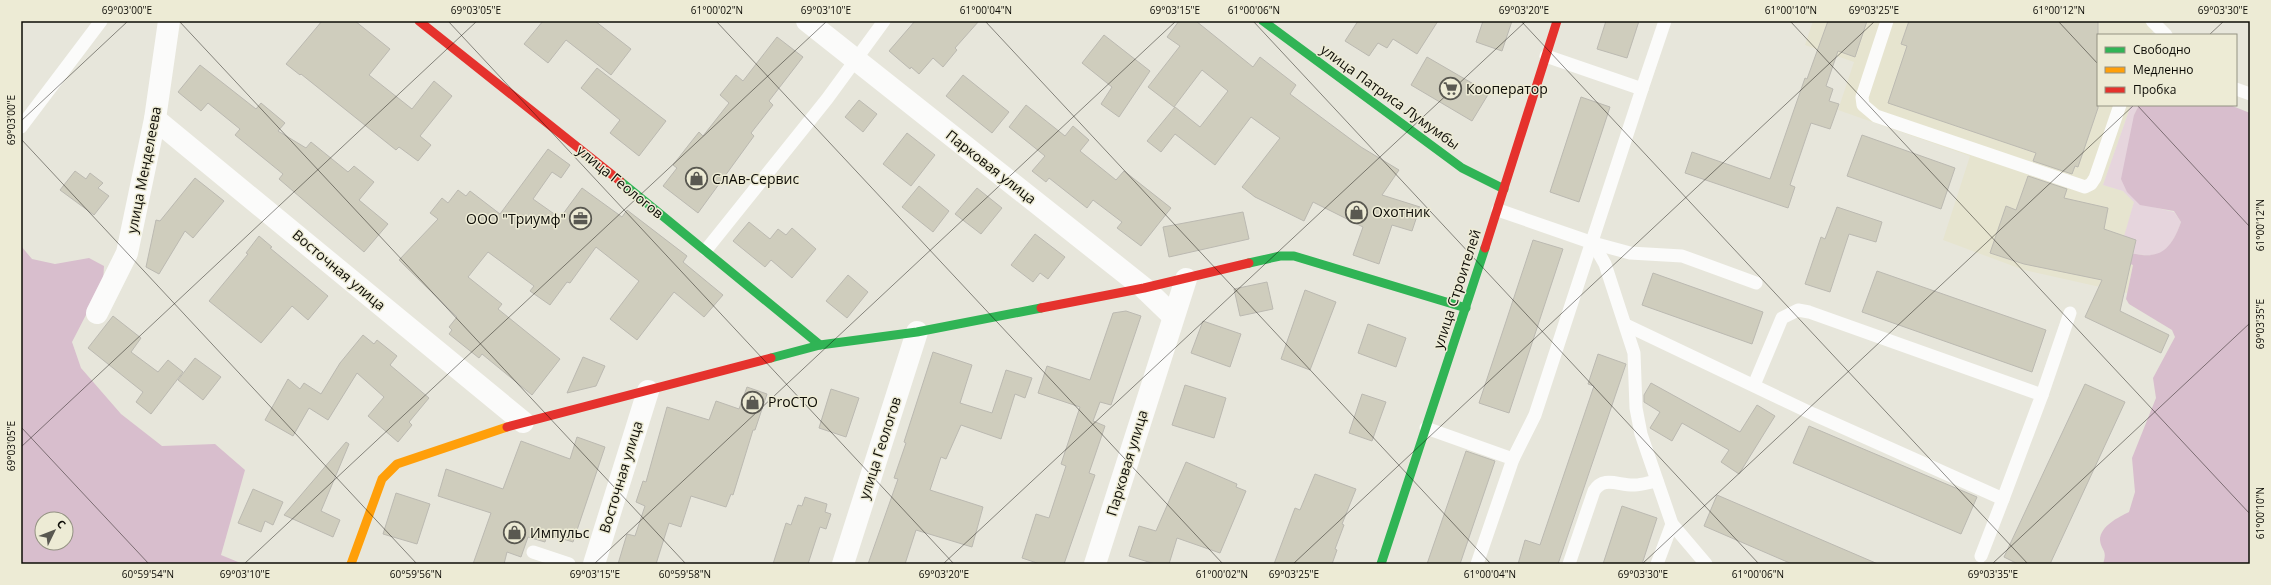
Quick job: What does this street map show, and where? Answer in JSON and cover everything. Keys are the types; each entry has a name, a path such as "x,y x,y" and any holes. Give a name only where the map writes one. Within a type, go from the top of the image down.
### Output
{"street":[{"name":"улица Менделеева","path":"96,313 127,252 155,118 170,21"},
{"name":"улица Геологов","path":"418,21 706,250 820,345"},
{"name":"Парковая улица","path":"807,21 1144,288 1173,316"},
{"name":"улица Патриса Лумумбы","path":"1263,21 1462,168 1479,178 1504,189"},
{"name":"улица Строителей","path":"1381,564 1498,210 1557,21"},
{"name":"Восточная улица","path":"155,118 523,422"},
{"path":"351,564 382,479 388,471 407,460 523,422 648,391 820,345 917,332 1144,288 1280,256 1294,256 1466,308"},
{"name":"Парковая улица","path":"1095,564 1186,279"},
{"name":"улица Геологов","path":"843,564 917,332"},
{"name":"Восточная улица","path":"594,564 648,391"}],"lane":[{"path":"21,127 101,21"},
{"path":"706,250 827,98 884,21"},
{"path":"1476,564 1513,459 1535,415 1665,21"},
{"path":"1887,21 1862,97 1863,105 1876,116 2085,187 2091,184 2095,178 2120,106"},
{"path":"2152,21 2165,34"},
{"path":"1546,56 1642,89"},
{"path":"2237,89 2250,94"},
{"path":"1498,210 1593,243 1630,253 1682,256 1756,283"},
{"path":"1593,243 1605,264 1634,353 1636,408 1641,434 1672,524 1706,564"},
{"path":"1754,385 1782,318 1798,310 1809,312 2042,395"},
{"path":"1981,556 2042,395 2070,313"},
{"path":"1626,325 1813,414 2003,499"},
{"path":"1426,428 1513,459"},
{"path":"1569,564 1594,491 1598,484 1605,481 1634,485 1657,481"},
{"path":"1657,564 1672,524"},
{"path":"533,552 569,564"}],"shaded area":[{"path":"1813,21 2162,21 2151,34 2097,34 2097,106 2131,106 2103,185 2123,191 2134,202 2118,260 2133,265 2127,293 2024,270 1943,240 1970,156 1838,110 1854,62 1805,45"},
{"path":"2131,106 2138,106 2134,115 2153,207 2174,212 2181,222 2171,244 2158,254 2151,255 2142,255 2120,250 2134,202 2123,191 2103,185"},
{"path":"2138,106 2232,106 2250,113 2250,564 2103,564 2105,555 2100,540 2101,535 2107,526 2129,512 2135,492 2132,458 2156,398 2153,378 2175,337 2172,330 2129,304 2126,299 2133,265 2118,260 2109,247 2133,254 2153,255 2161,252 2168,246 2175,236 2181,222 2174,211 2140,205 2127,192 2121,179 2134,115"},
{"path":"21,246 32,259 55,264 89,258 104,266 103,282 72,342 81,368 121,414 162,446 215,444 245,470 221,555 243,564 21,564"}],"building":[{"path":"322,21 355,21 390,49 369,75 412,109 434,81 452,96 420,136 431,145 418,161 399,147 396,150 301,74 300,75 286,64"},
{"path":"543,21 595,21 631,49 611,75 566,40 548,63 524,44"},
{"path":"915,21 979,21 955,48 957,50 943,67 933,58 919,74 911,67 910,69 889,51"},
{"path":"1179,21 1196,21 1253,67 1260,57 1296,85 1290,94 1361,147 1399,170 1382,195 1420,207 1412,231 1392,225 1379,264 1353,255 1363,227 1313,202 1304,221 1255,197 1242,187 1280,138 1251,117 1215,165 1175,134 1161,152 1147,141 1175,107 1200,127 1228,91 1202,70 1174,107 1148,87 1180,46 1167,37"},
{"path":"1358,21 1438,21 1417,54 1393,39 1387,48 1378,43 1369,56 1345,41"},
{"path":"1483,21 1512,21 1502,51 1476,42"},
{"path":"1606,21 1639,21 1627,58 1597,49"},
{"path":"1828,21 1867,21 1855,57 1838,51 1826,86 1833,89 1829,101 1839,104 1830,129 1811,123 1790,185 1795,187 1788,208 1685,173 1692,152 1770,179 1805,78 1807,79"},
{"path":"1909,21 2098,21 2098,108 2078,167 2075,166 2072,174 2033,161 2036,153 1888,103 1907,46 1901,44"},
{"path":"1104,35 1150,71 1119,117 1101,104 1112,87 1082,63"},
{"path":"777,37 803,57 769,101 773,105 751,133 754,136 698,213 663,186 677,168 673,165 691,142 699,132 703,136 729,103 720,95 736,75 743,81"},
{"name":"Кооператор","path":"1427,57 1489,93 1472,121 1411,85"},
{"path":"200,65 256,109 261,103 285,123 278,131 306,148 311,142 348,172 354,166 374,182 359,200 388,224 364,252 279,179 283,174 235,135 240,129 208,103 201,111 178,92"},
{"path":"597,68 666,121 639,156 610,133 620,120 581,88"},
{"path":"963,75 1009,112 992,133 946,96"},
{"path":"1581,97 1610,107 1579,202 1550,192"},
{"path":"859,100 877,114 863,132 845,117"},
{"path":"1026,105 1065,136 1073,126 1089,140 1080,151 1116,180 1124,171 1171,208 1141,246 1117,228 1122,222 1093,200 1087,208 1049,178 1046,182 1032,171 1045,156 1009,127"},
{"path":"907,133 935,155 911,186 883,164"},
{"path":"1862,135 1955,168 1941,209 1847,176"},
{"path":"548,149 570,165 561,178 552,172 533,199 560,218 582,188 622,217 627,210 687,256 683,262 723,295 704,317 674,292 637,340 610,319 639,281 596,247 570,283 567,282 550,305 530,291 534,286 488,252 468,277 502,304 498,309 560,359 532,395 482,354 479,358 449,334 452,330 449,327 457,317 399,260 438,219 430,213 442,198 448,203 458,190 466,196 470,191 500,214"},
{"path":"75,171 86,179 90,173 103,183 98,188 109,196 94,215 60,190"},
{"path":"2028,176 2067,189 2064,198 2108,208 2104,229 2136,240 2120,311 2169,335 2161,353 2085,317 2102,280 2024,264 1990,253 2006,206 2016,210"},
{"path":"195,178 224,201 193,238 185,231 159,274 146,267 156,220 160,221"},
{"path":"919,186 949,211 933,232 902,207"},
{"path":"977,188 1002,208 981,234 955,214"},
{"path":"1837,207 1882,222 1876,242 1849,234 1830,292 1805,284 1821,237 1825,239"},
{"path":"1243,212 1249,239 1169,257 1163,227"},
{"path":"749,222 770,239 778,229 786,235 792,228 816,249 792,278 771,260 765,267 733,241"},
{"path":"1035,234 1065,257 1048,279 1040,273 1033,282 1011,265"},
{"path":"259,236 272,247 270,248 328,296 308,320 292,306 261,343 209,301 248,254 246,253"},
{"path":"1533,240 1563,249 1509,413 1479,403"},
{"path":"1877,271 2046,330 2032,372 1862,312"},
{"path":"1653,273 1763,312 1752,344 1642,305"},
{"path":"848,275 868,292 847,318 826,301"},
{"path":"1267,282 1273,309 1240,316 1234,289"},
{"path":"1305,290 1336,302 1310,370 1281,359"},
{"path":"1126,311 1141,316 1111,405 1100,402 1093,421 1105,426 1089,473 1095,475 1064,564 1040,564 1022,558 1036,514 1049,518 1066,466 1061,464 1080,407 1038,393 1047,366 1090,380 1113,313"},
{"path":"113,316 141,338 131,352 158,372 168,360 183,372 151,414 136,402 143,392 88,348"},
{"path":"1203,321 1241,334 1230,367 1191,353"},
{"path":"1368,324 1406,338 1396,367 1358,353"},
{"path":"363,335 374,344 377,340 397,356 390,365 429,398 409,422 412,425 398,442 368,416 384,397 357,373 328,420 309,408 293,436 265,420 288,379 300,389 304,383 321,394 340,363"},
{"path":"933,352 972,365 960,403 992,413 1006,370 1032,378 1025,398 1015,394 1001,439 961,425 946,459 941,457 930,490 983,507 972,547 916,530 905,564 868,564 898,479 894,478"},
{"path":"1598,354 1626,364 1558,564 1518,564 1525,540 1540,545 1594,386 1588,384"},
{"path":"583,357 605,366 596,386 567,393"},
{"path":"195,358 221,377 203,400 178,380"},
{"path":"1651,383 1740,432 1757,405 1775,416 1739,474 1721,462 1729,450 1682,423 1672,441 1650,428 1660,412 1644,402 1644,395"},
{"path":"2085,384 2125,402 2050,564 2018,564 2004,557"},
{"path":"1185,385 1226,398 1214,438 1172,425"},
{"path":"747,387 767,394 755,430 753,430 733,495 731,494 726,507 691,496 681,527 669,523 656,564 618,564 627,534 635,536 645,506 636,502 643,481 646,482 667,407 709,420 716,401 739,409"},
{"path":"831,389 859,398 846,437 819,428"},
{"path":"1362,394 1386,402 1372,441 1349,433"},
{"path":"1809,426 1977,497 1961,534 1793,463"},
{"path":"577,437 605,447 573,542 547,534 545,542 528,537 521,557 507,552 504,564 473,564 491,513 438,496 446,469 503,489 521,441 570,459"},
{"path":"346,442 349,444 321,511 340,520 333,537 284,515"},
{"path":"1466,451 1495,461 1460,564 1427,564"},
{"path":"1186,462 1237,484 1236,487 1246,491 1220,553 1177,538 1169,564 1155,564 1129,556 1139,526 1156,531"},
{"path":"1315,474 1356,489 1342,524 1344,525 1335,549 1337,550 1332,564 1274,564 1295,508 1300,510"},
{"path":"253,489 283,502 273,525 265,521 261,532 238,523"},
{"path":"396,493 430,504 417,544 383,534"},
{"path":"1717,495 1878,564 1792,564 1704,526"},
{"path":"805,497 827,504 825,512 831,514 826,529 820,527 808,564 773,564 786,523 791,525 798,505 802,506"},
{"path":"1622,506 1657,518 1642,564 1603,564"}],"traffic: fast":[{"path":"1263,21 1462,168 1504,189"},
{"path":"620,181 820,345"},
{"path":"1381,564 1485,248"},
{"path":"1249,263 1280,256 1294,256 1466,308"},
{"path":"771,358 820,345 917,332 1041,308"}],"traffic: slow":[{"path":"351,564 382,479 397,464 507,427"}],"traffic: jam":[{"path":"419,21 620,181"},
{"path":"1485,248 1557,21"},
{"path":"1041,308 1144,288 1249,263"},
{"path":"507,427 771,358"}],"place":[{"name":"Кооператор","path":"1450,89"},
{"name":"СлАв-Сервис","path":"696,179"},
{"name":"Охотник","path":"1357,212"},
{"name":"ООО \"Триумф\"","path":"581,219"},
{"name":"ProСТО","path":"753,402"},
{"name":"Импульс","path":"515,533"}]}
